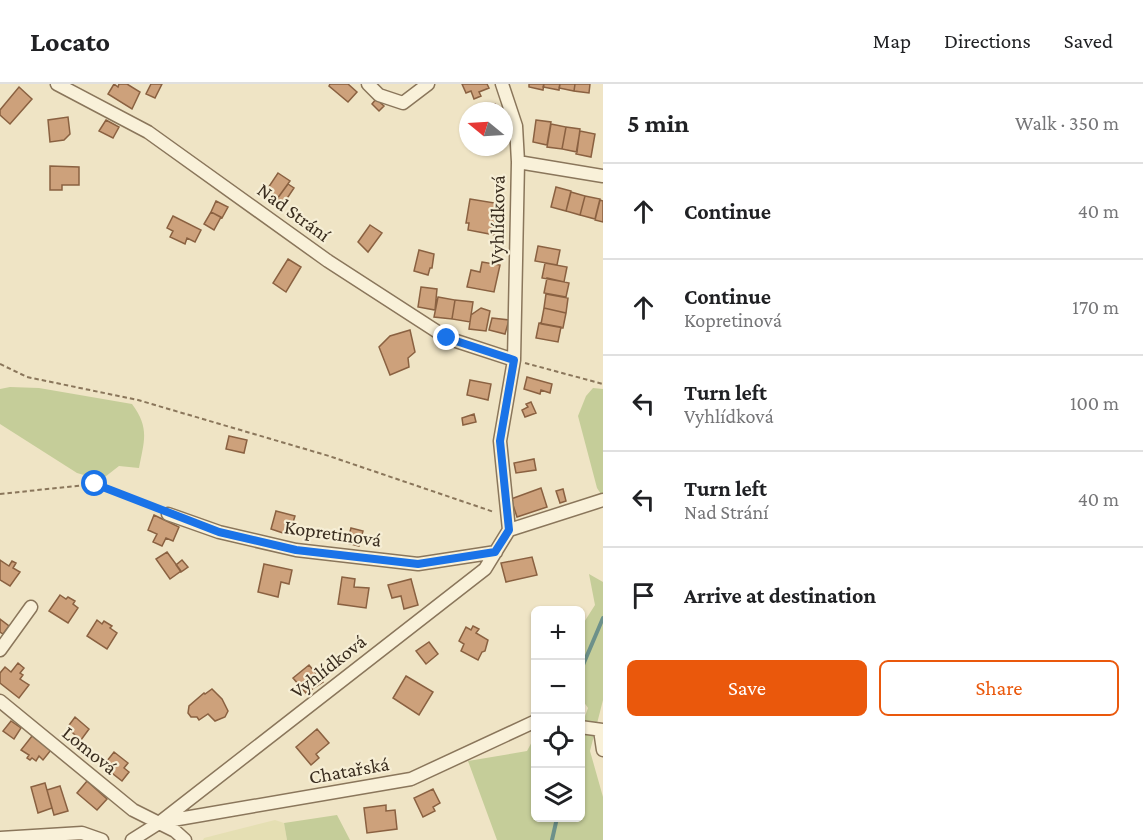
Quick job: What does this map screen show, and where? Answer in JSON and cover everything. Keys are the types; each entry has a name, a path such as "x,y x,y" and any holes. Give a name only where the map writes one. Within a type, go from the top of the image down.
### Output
{"street":[{"name":"Nad Strání","path":"57,84 148,132 328,261 447,338 514,360"},
{"path":"368,84 379,95 403,103 428,84"},
{"name":"Vyhlídková","path":"132,840 159,823 485,569 495,552 509,523 500,441 514,360 518,162 516,126 502,84"},
{"path":"518,162 603,176"},
{"path":"509,523 603,500"},
{"name":"Kopretinová","path":"168,514 219,532 296,550 406,563 418,564 495,552"},
{"path":"0,650 31,607"},
{"name":"Lomová","path":"0,701 132,810 159,823"},
{"name":"Chatařská","path":"159,823 411,779 531,723"},
{"path":"585,728 602,730 603,750"},
{"path":"159,823 185,840"},
{"path":"0,838 82,834 102,840"}],"path":[{"path":"514,360 603,384"},
{"path":"0,363 27,378 138,400 329,456 509,523"},
{"path":"0,494 95,484 168,514"}],"shaded area":[{"path":"275,820 284,823 287,840 203,840 204,838"}],"green space":[{"path":"39,388 132,404 141,420 144,435 139,468 119,466 101,480 77,473 0,424 0,389"},
{"path":"593,388 603,389 603,493 601,494 597,488 578,416 586,396"},
{"path":"589,574 603,582 603,700 590,751 603,797 603,840 497,840 468,761 527,751 531,744 531,822 585,822 585,716 588,708 585,704 585,621 595,605"},
{"path":"337,815 350,840 287,840 284,823"}],"building":[{"path":"114,84 118,87 119,84 127,84 140,92 132,109 108,94"},
{"path":"151,84 162,84 155,98 146,94"},
{"path":"330,84 348,84 357,92 348,102 329,86"},
{"path":"462,84 487,84 489,88 479,92 481,96 474,99 471,91 466,93"},
{"path":"529,84 544,84 543,90 529,87"},
{"path":"544,84 560,84 559,90 543,87"},
{"path":"560,84 575,84 574,91 559,88"},
{"path":"575,84 590,84 589,93 574,91"},
{"path":"19,87 32,99 10,124 0,115 0,110"},
{"path":"376,99 384,106 379,111 372,104"},
{"path":"68,117 70,134 64,140 50,142 48,120"},
{"path":"106,120 119,127 113,138 99,131"},
{"path":"536,120 551,122 547,145 533,142"},
{"path":"551,124 566,127 562,149 547,147"},
{"path":"566,127 580,129 577,152 562,149"},
{"path":"580,131 595,134 591,157 576,154"},
{"path":"50,166 79,167 79,185 62,185 62,190 50,190"},
{"path":"278,173 290,181 277,199 266,191"},
{"path":"288,184 294,188 284,203 277,199"},
{"path":"556,187 571,191 566,211 551,207"},
{"path":"571,192 585,196 580,215 566,211"},
{"path":"585,196 600,199 595,219 580,215"},
{"path":"470,199 501,204 499,217 501,221 497,223 495,235 468,230 469,223 466,223"},
{"path":"600,200 603,201 603,222 595,220"},
{"path":"216,201 228,207 222,218 211,212"},
{"path":"211,212 221,217 214,230 204,224"},
{"path":"173,216 201,230 195,242 187,238 185,244 170,237 173,231 167,228"},
{"path":"370,225 382,233 368,252 358,242"},
{"path":"538,246 560,250 557,265 535,261"},
{"path":"419,250 434,254 432,268 428,275 414,271"},
{"path":"288,259 301,267 286,292 273,283"},
{"path":"482,262 500,265 494,292 467,287 471,270 480,272"},
{"path":"545,263 567,267 564,282 542,278"},
{"path":"547,278 569,283 566,297 544,293"},
{"path":"421,287 437,289 435,310 418,307"},
{"path":"546,294 568,298 566,313 544,308"},
{"path":"438,297 455,300 452,319 434,317"},
{"path":"455,300 473,302 470,322 452,319"},
{"path":"481,308 490,311 486,331 469,329 471,315"},
{"path":"544,308 566,313 563,328 541,324"},
{"path":"492,318 509,320 505,334 489,330"},
{"path":"539,323 561,327 558,342 536,338"},
{"path":"410,330 415,352 408,358 409,367 390,375 379,347 390,336"},
{"path":"527,377 552,384 550,393 541,390 540,394 524,389"},
{"path":"470,380 491,384 488,400 467,395"},
{"path":"531,402 536,413 525,417 522,410 528,407 526,404"},
{"path":"474,414 476,422 463,425 462,418"},
{"path":"229,436 247,440 244,453 226,449"},
{"path":"534,459 536,470 516,473 514,463"},
{"path":"541,488 547,507 517,517 511,499"},
{"path":"563,489 566,501 560,503 556,491"},
{"path":"276,511 295,516 289,535 271,529"},
{"path":"154,515 179,527 173,541 166,538 162,546 153,542 157,534 148,530"},
{"path":"351,528 363,531 359,546 347,543"},
{"path":"167,552 181,571 170,579 156,559"},
{"path":"532,557 537,575 506,582 501,563"},
{"path":"0,560 9,566 12,561 16,563 13,568 20,572 10,586 0,580"},
{"path":"182,560 188,567 181,572 176,565"},
{"path":"264,564 292,570 289,584 281,582 278,597 258,592"},
{"path":"342,577 355,579 354,587 369,588 366,608 338,604"},
{"path":"411,579 418,605 404,609 401,596 392,598 388,585"},
{"path":"60,595 75,601 73,604 78,608 68,623 49,611"},
{"path":"0,619 9,626 3,634 0,632"},
{"path":"97,620 102,624 104,621 112,626 110,628 117,633 107,649 87,636"},
{"path":"473,626 479,629 476,633 488,640 485,651 478,660 461,651 464,644 459,641 466,627 471,630"},
{"path":"429,642 438,654 426,664 416,651"},
{"path":"18,663 24,668 20,673 23,675 20,679 29,685 19,698 0,683 0,673 5,667 11,672"},
{"path":"309,665 323,682 306,693 293,678"},
{"path":"406,676 433,692 419,715 393,698"},
{"path":"212,689 222,699 228,711 225,717 215,721 208,714 199,720 197,717 191,717 188,713 189,706"},
{"path":"75,717 89,729 81,740 67,728"},
{"path":"11,721 21,728 14,739 3,731"},
{"path":"317,729 329,743 316,754 319,758 311,765 296,747"},
{"path":"32,736 51,750 43,760 39,756 36,761 32,758 30,760 27,758 29,755 21,750"},
{"path":"114,752 128,763 124,768 129,772 122,781 103,766"},
{"path":"87,781 107,799 97,810 77,793"},
{"path":"45,783 52,808 38,813 31,787"},
{"path":"60,786 68,811 54,815 47,790"},
{"path":"433,789 440,803 433,807 435,811 423,817 414,798"},
{"path":"386,805 386,811 395,810 397,829 367,833 364,808"}],"waterway":[{"path":"585,660 603,618"},
{"path":"552,840 556,822"}],"route":[{"path":"95,484 219,532 296,550 418,564 495,552 509,530 500,441 514,360 447,338"}]}
